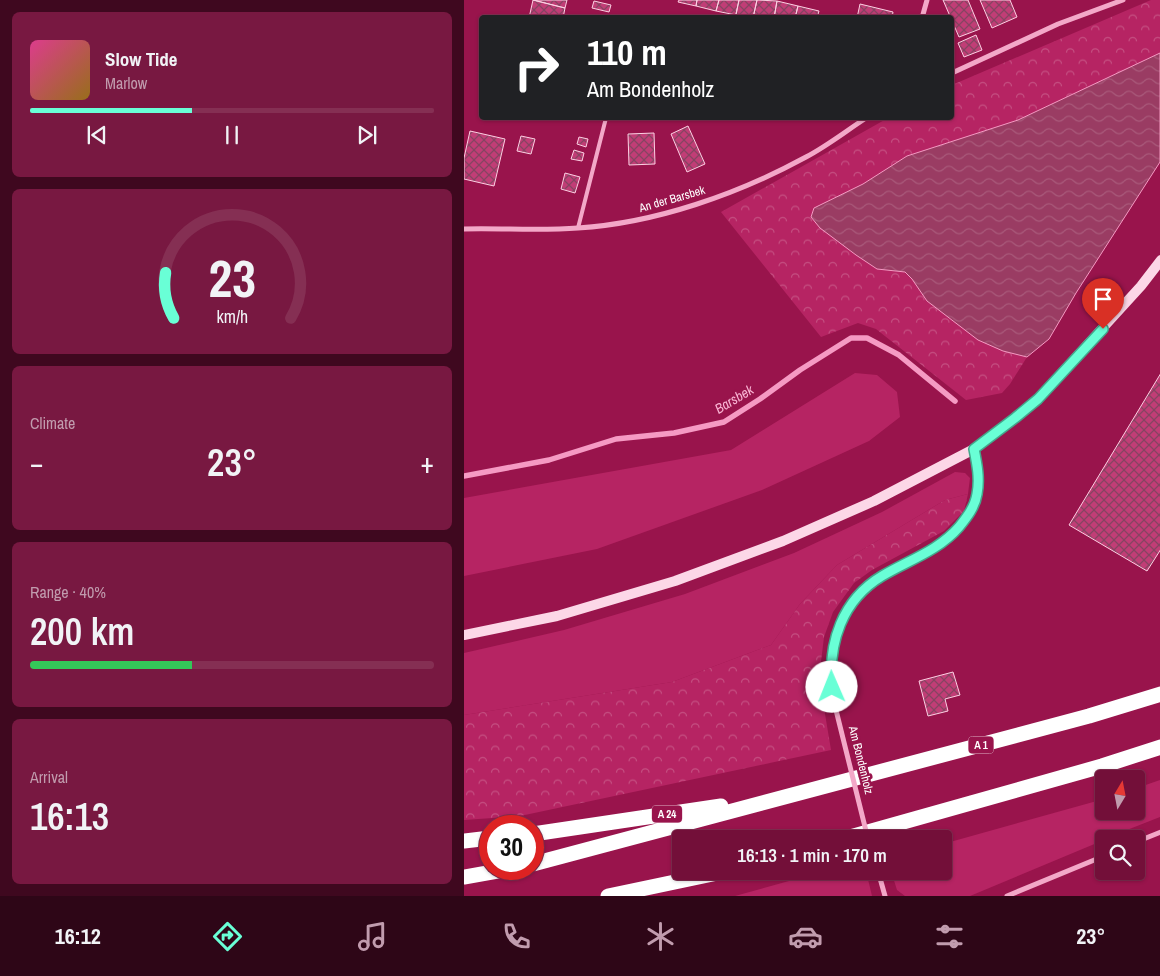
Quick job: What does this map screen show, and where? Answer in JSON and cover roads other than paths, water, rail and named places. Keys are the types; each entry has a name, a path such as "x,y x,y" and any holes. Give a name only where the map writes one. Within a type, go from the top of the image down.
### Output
{"highway":[{"name":"A 1","path":"544,861 1089,716 1160,694"},
{"path":"875,830 1102,766 1160,747"},
{"name":"A 24","path":"544,832 802,793"},
{"path":"464,841 479,839"},
{"path":"464,877 479,874"},
{"path":"608,896 684,880"}],"main road":[{"path":"464,635 557,616 675,581 783,541 865,505 974,449 1038,399 1141,286 1160,260"}],"street":[{"path":"923,15 927,0"},
{"path":"954,72 1058,24 1123,0"},
{"name":"An der Barsbek","path":"464,228 578,228 644,219 701,202 771,174 807,156 863,120"},
{"name":"Am Bondenholz","path":"866,830 834,702 831,672 835,635 844,615 861,593 881,576 916,559 949,538 969,515 977,495 978,473 974,449"},
{"path":"1145,838 1160,832"},
{"path":"1006,896 1095,860"},
{"path":"881,880 885,896"}],"lane":[{"path":"578,228 605,120"}],"water":[{"path":"1160,53 1160,162 1076,293 1049,339 1027,357 1003,351 978,340 927,301 905,272 877,269 820,228 811,217 814,208 863,184 907,156 1018,120"}],"waterway":[{"name":"Barsbek","path":"464,476 549,460 616,439 674,433 724,422 851,338 867,338 899,355 955,401"}]}
